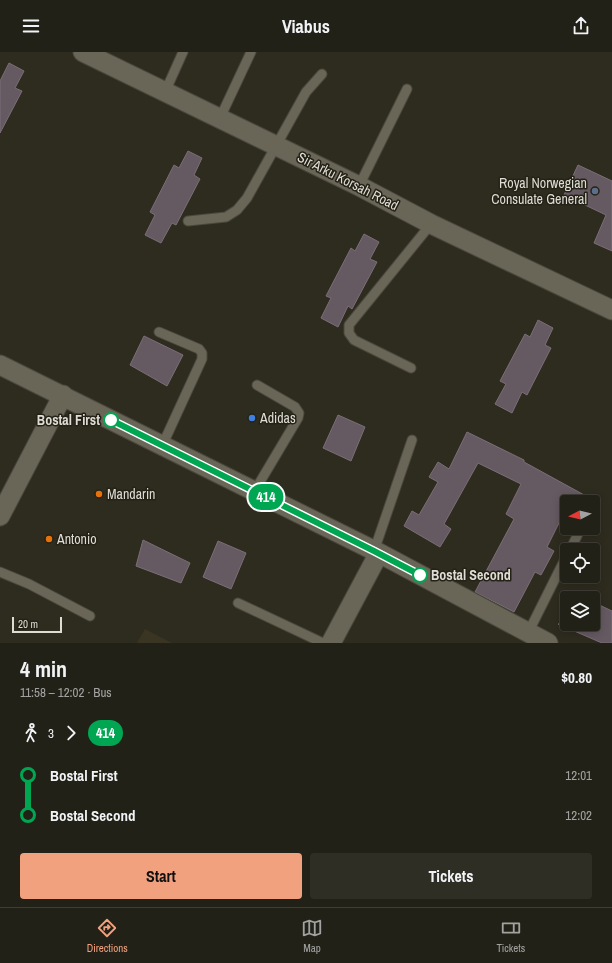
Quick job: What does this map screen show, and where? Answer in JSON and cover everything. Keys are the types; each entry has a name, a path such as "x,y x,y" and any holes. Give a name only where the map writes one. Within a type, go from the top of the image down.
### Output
{"street":[{"name":"Sir Arku Korsah Road","path":"83,52 359,186 431,224 612,310"},
{"path":"0,365 376,552 548,643"},
{"path":"0,516 63,395"},
{"path":"331,643 376,552"}],"lane":[{"path":"165,92 183,52"},
{"path":"220,118 251,52"},
{"path":"188,221 226,217 237,210 247,198 306,92 322,74"},
{"path":"359,186 407,89"},
{"path":"411,368 354,340 349,333 349,325 431,224"},
{"path":"159,332 199,349 202,353 202,359 162,446"},
{"path":"254,492 298,418 299,412 295,407 257,385"},
{"path":"376,552 412,440"},
{"path":"528,633 560,569"},
{"path":"0,572 29,584 90,616"},
{"path":"238,603 323,643"}],"shaded area":[{"path":"145,629 172,643 137,643"}],"building":[{"path":"9,63 24,71 15,88 22,91 0,133 0,81"},
{"path":"188,151 202,158 194,175 200,179 176,225 172,223 161,243 145,235 155,215 150,212 174,165 179,168"},
{"path":"578,165 612,181 612,251 594,243 606,215 564,195"},
{"path":"364,234 379,242 370,259 377,262 352,309 348,306 338,327 321,318 331,298 326,296 351,248 355,251"},
{"path":"538,320 553,328 545,345 551,348 527,395 522,392 512,413 495,404 506,384 500,381 525,334 530,337"},
{"path":"144,336 183,355 167,386 130,365"},
{"path":"338,415 365,427 351,461 323,448"},
{"path":"467,432 524,460 524,462 584,495 560,495 560,521 547,547 554,551 541,575 535,572 514,612 475,592 514,519 506,514 521,484 478,463 444,524 451,529 440,547 404,526 412,511 419,515 438,482 429,477 438,462 449,469"},
{"path":"143,540 190,563 181,583 136,566"},
{"path":"218,541 246,553 231,589 203,577"},
{"path":"600,605 612,611 612,643 602,643 574,631 600,631"}],"bus line":[{"name":"414","path":"111,420 420,575"}],"place":[{"name":"Royal Norwegian Consulate General","path":"595,191"},
{"name":"Adidas","path":"252,418"},
{"name":"Bostal First","path":"111,420"},
{"name":"Mandarin","path":"99,494"},
{"name":"Antonio","path":"49,539"},
{"name":"Bostal Second","path":"420,575"}]}
